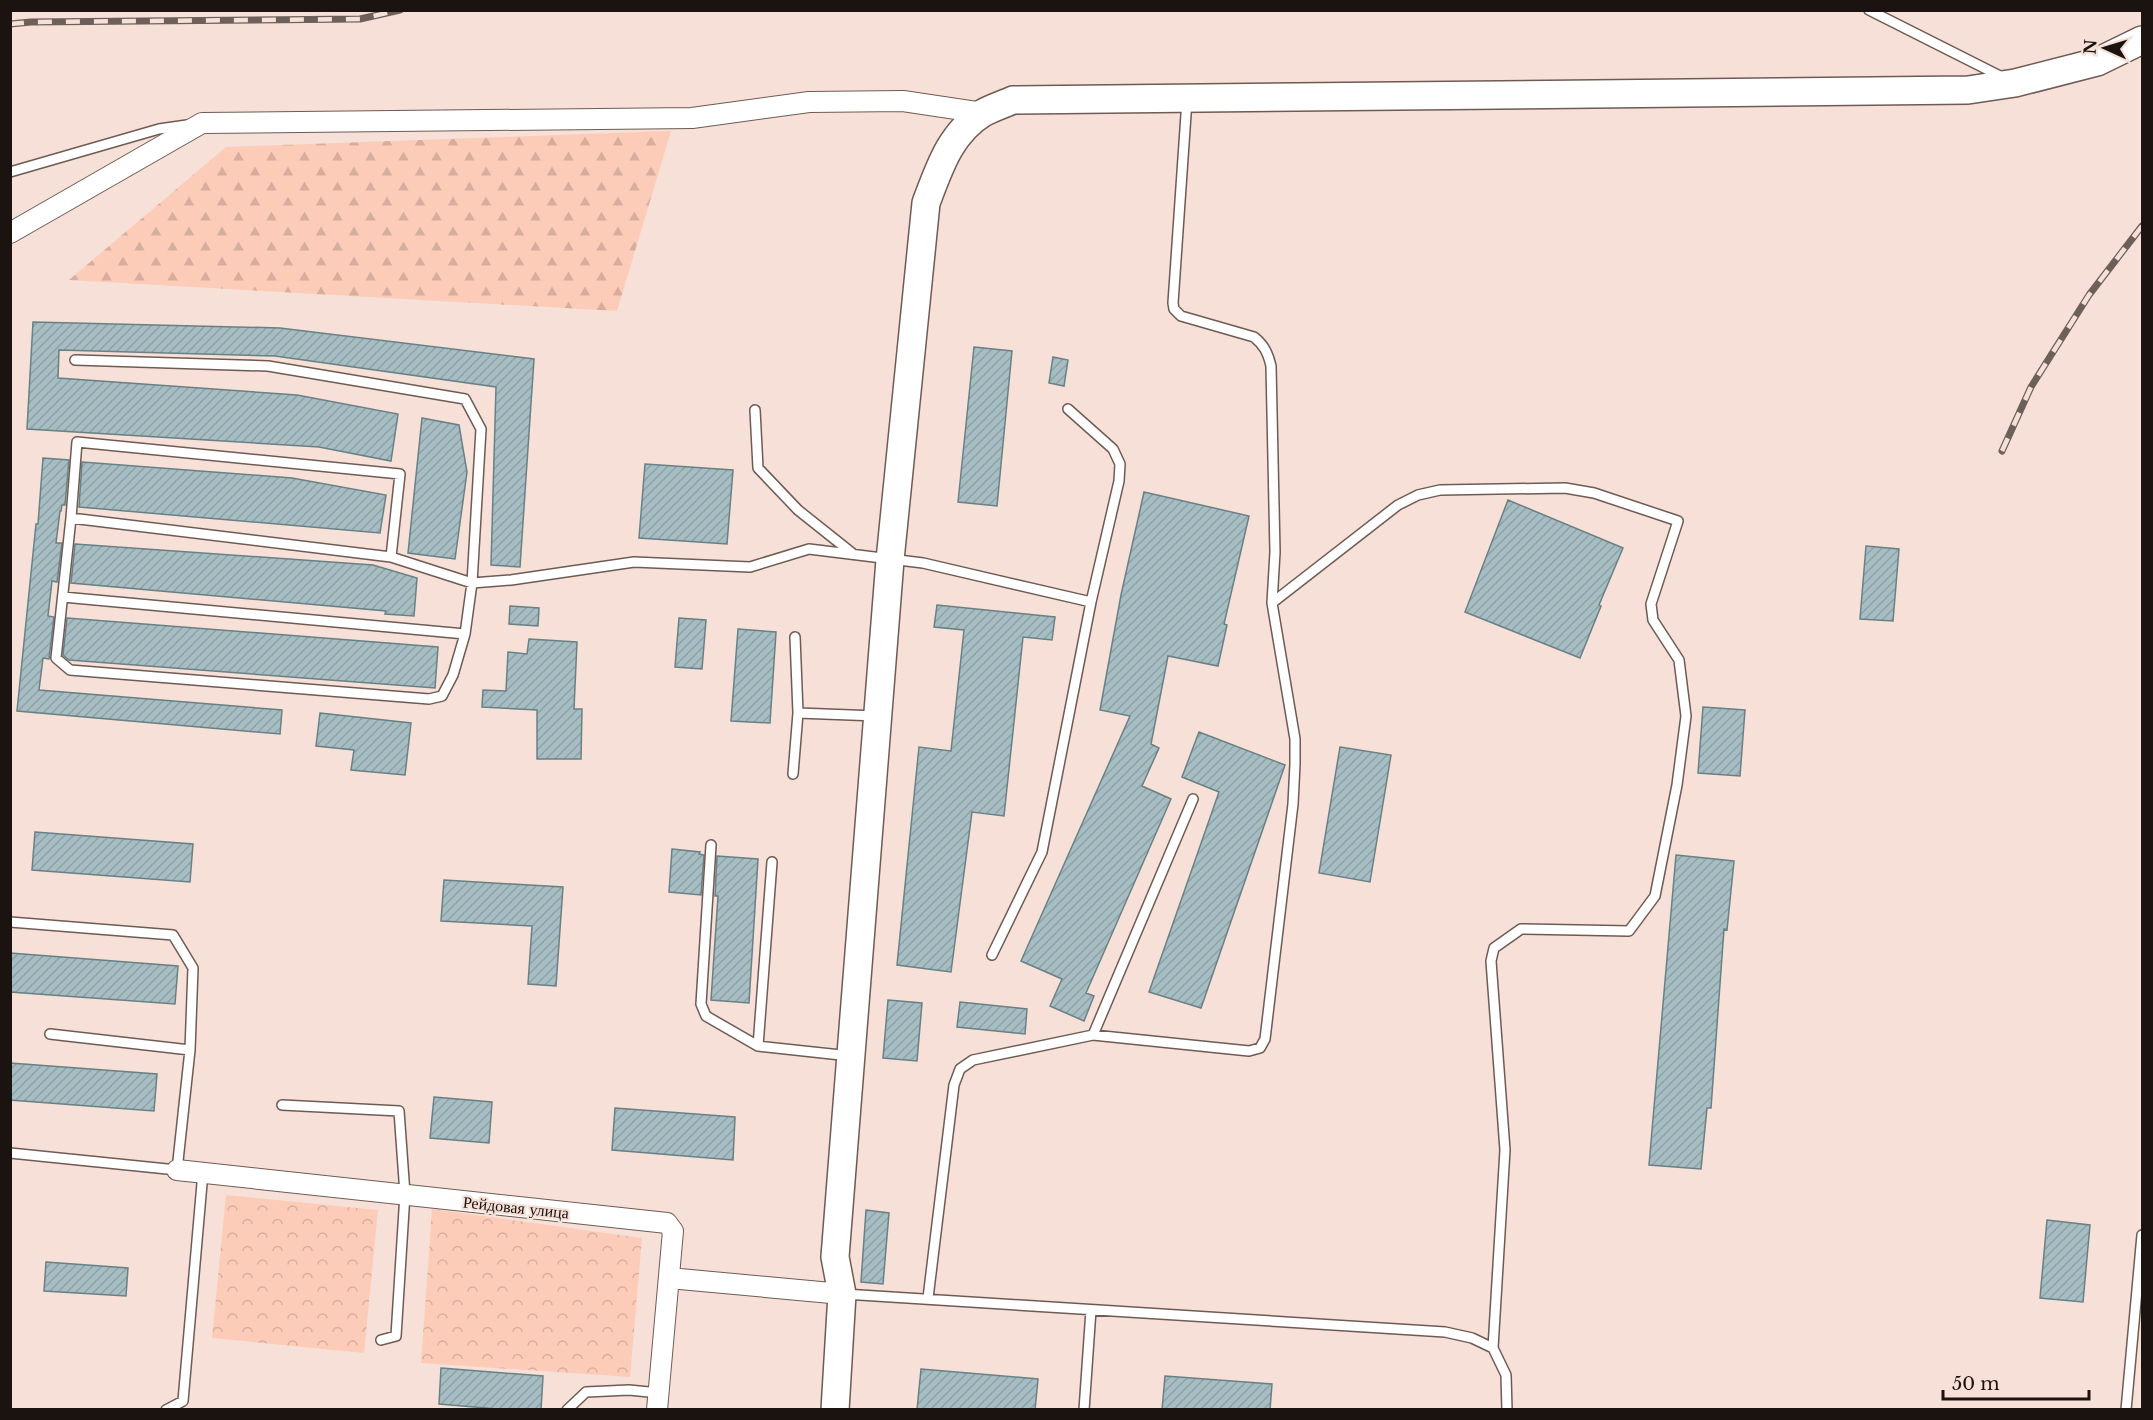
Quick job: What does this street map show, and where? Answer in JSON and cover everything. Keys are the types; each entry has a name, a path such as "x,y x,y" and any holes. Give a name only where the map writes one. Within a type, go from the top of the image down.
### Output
{"main road":[{"path":"835,1410 842,1294 835,1257 890,560 926,203 942,162 954,141 965,128 983,113 1013,100 1968,90 2015,83 2097,62 2142,40"}],"street":[{"path":"10,233 201,123 692,118 809,102 880,101 903,101 983,113"},
{"name":"Рейдовая улица","path":"177,1170 668,1223 673,1231 658,1401"},
{"path":"669,1278 842,1294"}],"lane":[{"path":"1869,10 2015,83"},
{"path":"928,1298 954,1085 960,1069 973,1060 1093,1035 1249,1051 1260,1047 1265,1039 1293,804 1295,764 1295,739 1272,603 1275,552 1271,366 1264,345 1254,337 1181,316 1174,309 1187,99"},
{"path":"10,172 159,129 201,123"},
{"path":"75,360 268,366 465,399 481,429 472,583 465,634 453,675 442,696 429,699 70,670 56,658 77,442 400,474 391,557"},
{"path":"992,955 1041,852 1091,602 1119,481 1120,464 1113,449 1068,409"},
{"path":"755,410 759,468 798,510 854,555"},
{"path":"1272,603 1398,505 1418,495 1440,490 1565,488 1594,493 1678,521 1651,604 1653,620 1679,660 1686,716 1677,785 1655,896 1629,931 1521,929 1494,948 1491,961 1505,1150 1493,1348 1506,1375 1507,1410"},
{"path":"71,518 391,557 472,583 511,580 634,562 750,567 809,549 923,563 1091,602"},
{"path":"63,597 465,634"},
{"path":"794,774 798,713 795,637"},
{"path":"798,713 877,716"},
{"path":"1093,1035 1193,799"},
{"path":"711,845 701,1004 706,1016 758,1046 852,1056"},
{"path":"758,1046 772,862"},
{"path":"10,922 173,935 193,968 190,1050 177,1170 10,1153"},
{"path":"50,1034 190,1050"},
{"path":"282,1105 399,1111 405,1194 396,1336 381,1340"},
{"path":"166,1410 183,1401 203,1172"},
{"path":"2126,1410 2142,1235"},
{"path":"842,1294 1445,1332 1472,1338 1493,1348"},
{"path":"1084,1410 1091,1310"},
{"path":"567,1410 586,1392 629,1390 658,1401"}],"green space":[{"path":"671,131 617,311 69,280 226,147"},
{"path":"226,1195 378,1210 364,1353 212,1338"},
{"path":"432,1209 642,1238 630,1377 421,1363"}],"building":[{"path":"33,322 280,328 534,359 520,567 491,565 496,387 275,356 59,350 58,378 297,395 398,414 391,461 319,447 27,429"},
{"path":"974,347 1012,351 997,506 958,502"},
{"path":"1053,357 1068,360 1064,386 1049,383"},
{"path":"422,418 459,425 467,472 455,559 408,553"},
{"path":"43,458 69,460 65,505 62,505 60,511 56,543 62,543 57,582 52,581 48,616 54,617 49,659 43,658 39,690 282,710 280,734 17,711"},
{"path":"82,462 292,478 386,495 380,533 79,507"},
{"path":"645,464 733,470 727,544 639,538"},
{"path":"1144,492 1249,516 1224,624 1227,625 1218,666 1168,656 1151,744 1159,748 1142,786 1171,799 1086,993 1094,996 1084,1021 1050,1006 1062,979 1021,961 1130,716 1100,710 1121,595"},
{"path":"1508,500 1623,548 1580,658 1465,612"},
{"path":"75,544 373,565 417,578 414,616 385,614 386,611 71,583"},
{"path":"1866,546 1899,549 1893,621 1860,619"},
{"path":"937,605 1055,617 1052,640 1023,637 1004,816 972,812 951,972 897,965 919,747 951,751 964,630 934,627"},
{"path":"510,606 539,608 538,626 509,624"},
{"path":"67,618 438,647 435,688 69,660 63,655"},
{"path":"679,618 706,620 702,669 675,667"},
{"path":"738,629 776,632 770,723 731,721"},
{"path":"529,639 577,642 574,709 582,709 581,759 537,759 537,710 482,707 483,690 506,691 508,652 527,654"},
{"path":"1703,707 1745,710 1740,776 1698,773"},
{"path":"320,713 411,723 405,775 351,770 354,750 316,746"},
{"path":"1199,732 1285,765 1201,1008 1149,992 1219,792 1182,777"},
{"path":"1340,747 1391,755 1370,882 1319,873"},
{"path":"35,832 193,844 190,882 32,870"},
{"path":"672,849 700,852 699,854 704,855 701,895 669,892"},
{"path":"1676,855 1734,861 1727,930 1724,929 1711,1108 1707,1108 1701,1169 1649,1165"},
{"path":"717,856 758,859 749,1003 711,1000 718,896 715,896"},
{"path":"444,880 563,887 556,986 528,984 532,926 441,921"},
{"path":"10,953 178,966 175,1004 10,992"},
{"path":"888,1000 922,1003 917,1061 883,1058"},
{"path":"960,1002 1027,1009 1025,1034 957,1027"},
{"path":"10,1063 157,1074 154,1111 10,1100"},
{"path":"434,1097 492,1102 489,1143 430,1138"},
{"path":"615,1108 735,1117 733,1160 612,1150"},
{"path":"866,1210 889,1213 883,1284 861,1282"},
{"path":"2047,1220 2090,1225 2083,1302 2040,1298"},
{"path":"46,1262 128,1268 126,1296 44,1291"},
{"path":"441,1368 543,1376 541,1410 509,1410 439,1404"},
{"path":"921,1369 1038,1379 1035,1410 917,1410"},
{"path":"1165,1376 1272,1384 1270,1410 1162,1410"}],"railway":[{"path":"10,24 360,19 400,10"},
{"path":"2002,451 2031,387 2089,295 2142,226"}]}
